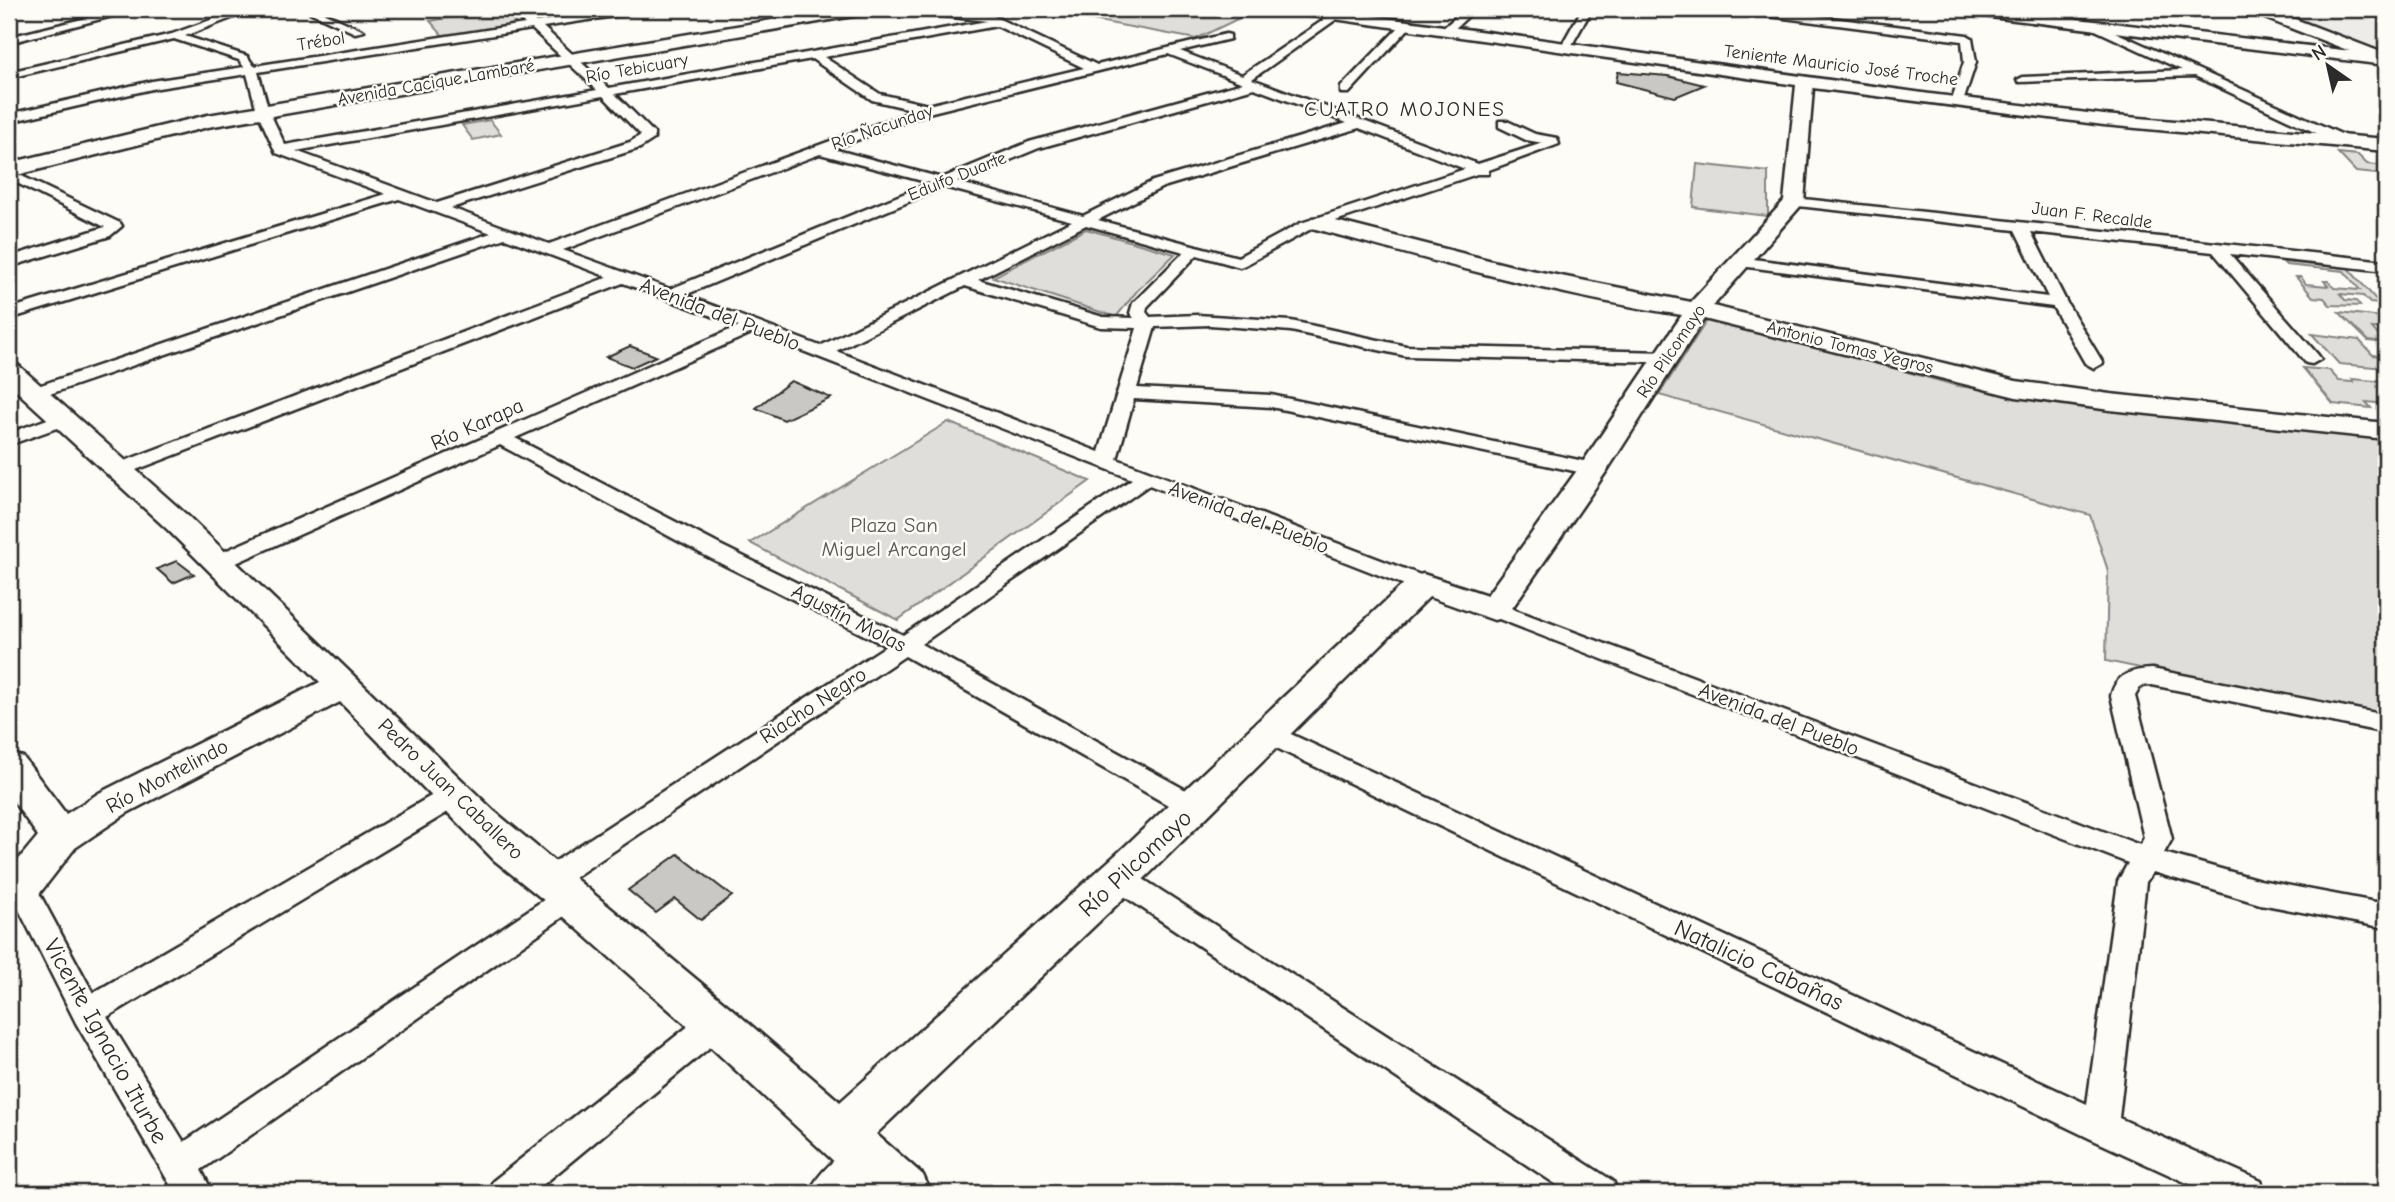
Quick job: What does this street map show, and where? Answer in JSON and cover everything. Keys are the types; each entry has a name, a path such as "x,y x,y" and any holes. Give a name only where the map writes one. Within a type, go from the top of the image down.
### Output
{"main road":[{"name":"Avenida Cacique Lambaré","path":"9,170 153,132 263,110 850,9"},
{"name":"Avenida Cacique Lambaré","path":"745,28 865,9"},
{"path":"2255,9 2386,60"}],"street":[{"path":"9,42 134,9"},
{"path":"9,75 175,36 250,9"},
{"path":"309,9 359,31"},
{"path":"434,209 644,140 649,136 536,25 512,9"},
{"name":"Trébol","path":"9,118 113,93 251,69 640,9"},
{"path":"909,9 981,16 1000,22 1094,68"},
{"name":"Teniente Mauricio José Troche","path":"1292,9 1343,14 1406,26 1805,83 1957,102 2104,120 2386,145"},
{"path":"1446,31 1471,9"},
{"path":"1565,48 1587,9"},
{"path":"1738,9 1778,11 1962,36 1968,39 1970,62 1957,102"},
{"path":"1957,9 2386,60"},
{"path":"2050,9 2203,73 2347,142"},
{"name":"Edulfo Duarte","path":"670,295 940,182 1068,134 1248,82 1343,14"},
{"name":"Río Tebicuary","path":"281,150 1000,22"},
{"path":"1345,90 1406,26"},
{"path":"175,36 243,58 251,69 263,110 281,150"},
{"name":"Río Ñacunday","path":"548,250 928,109 1226,37"},
{"path":"9,42 21,50"},
{"path":"1169,51 1499,177"},
{"path":"33,54 58,64"},
{"path":"815,56 876,96 928,109"},
{"path":"2023,80 2203,73"},
{"path":"1794,202 1805,83"},
{"path":"821,352 1158,184 1359,124"},
{"path":"818,149 1240,262 1293,232 1554,143 1531,137 1503,124"},
{"name":"Avenida del Pueblo","path":"281,150 754,326 960,408 2147,859 2260,892 2386,916"},
{"path":"9,170 115,226 105,233 9,262"},
{"path":"9,314 396,195"},
{"name":"Juan F. Recalde","path":"1794,202 2386,266"},
{"name":"Río Pilcomayo","path":"1494,609 1696,312 1794,202"},
{"path":"1320,223 1527,276 1696,312 1975,384 2110,402 2386,431"},
{"path":"2021,227 2059,303 2094,363"},
{"path":"22,382 503,234"},
{"path":"2219,250 2312,359"},
{"path":"1147,324 1138,313 1139,306 1193,251"},
{"path":"1738,262 2059,303"},
{"path":"121,469 623,277"},
{"path":"965,281 1101,322 1122,325 1171,320 1299,326 1386,348 1430,352 1667,357"},
{"path":"1106,462 1147,324"},
{"name":"Río Karapa","path":"217,563 754,326"},
{"name":"Pedro Juan Caballero","path":"22,382 121,469 344,685 453,796 716,1023 905,1193"},
{"path":"1126,393 1271,401 1592,468"},
{"path":"9,439 64,419"},
{"name":"Agustín Molas","path":"500,438 712,550 904,645 1194,807"},
{"name":"Riacho Negro","path":"178,1166 558,889 1146,478"},
{"name":"Río Pilcomayo","path":"827,1193 851,1146 1119,878 1272,735 1423,584"},
{"path":"2101,1127 2131,888 2135,874 2157,843 2157,829 2123,696 2125,685 2130,680 2152,677 2386,724"},
{"name":"Río Montelindo","path":"15,889 61,837 113,803 344,685"},
{"name":"Natalicio Cabañas","path":"1272,735 2101,1127 2248,1193"},
{"path":"9,767 61,837"},
{"path":"87,1013 453,796"},
{"path":"1119,878 1600,1193"},
{"name":"Vicente Ignacio Iturbe","path":"15,889 195,1193"},
{"path":"506,1193 716,1023"}],"shaded area":[{"path":"2262,9 2345,9 2386,26 2386,57"}],"green space":[{"path":"499,9 517,24 443,36 430,21"},
{"path":"1081,9 1232,9 1252,12 1196,39 1065,15"},
{"path":"490,120 501,134 473,140 462,125"},
{"path":"2338,153 2358,155 2367,164 2386,166 2386,175 2356,172"},
{"path":"1697,164 1768,172 1768,216 1693,207"},
{"path":"1086,229 1175,254 1137,291 1116,317 993,277"},
{"path":"2283,262 2348,268 2380,304 2370,303 2363,296 2340,294 2345,300 2356,301 2360,306 2330,305 2324,298 2313,297 2296,277 2301,277 2306,284 2328,286 2324,281 2328,281 2334,288 2360,290 2344,271 2286,265"},
{"path":"2339,312 2382,317 2386,322 2386,329 2372,328 2378,335 2386,336 2386,343 2368,341"},
{"path":"1709,317 1958,386 2157,413 2386,439 2386,719 2106,661 2108,571 2090,515 1659,395"},
{"path":"2312,334 2359,340 2373,355 2386,357 2386,368 2339,364"},
{"path":"2303,368 2329,370 2339,381 2354,382 2352,379 2386,382 2386,404 2366,402 2371,408 2333,404"},
{"name":"Plaza San Miguel Arcangel","path":"948,422 1090,481 898,620 750,543"}],"building":[{"path":"1618,72 1668,76 1704,85 1675,97 1616,82"},
{"path":"630,346 656,356 632,367 606,357"},
{"path":"791,381 831,398 784,420 756,408"},
{"path":"177,561 194,574 173,583 157,569"},
{"path":"678,854 732,896 701,920 675,899 656,913 628,890"}],"district":[{"name":"CUATRO MOJONES","path":"1405,109"}]}
